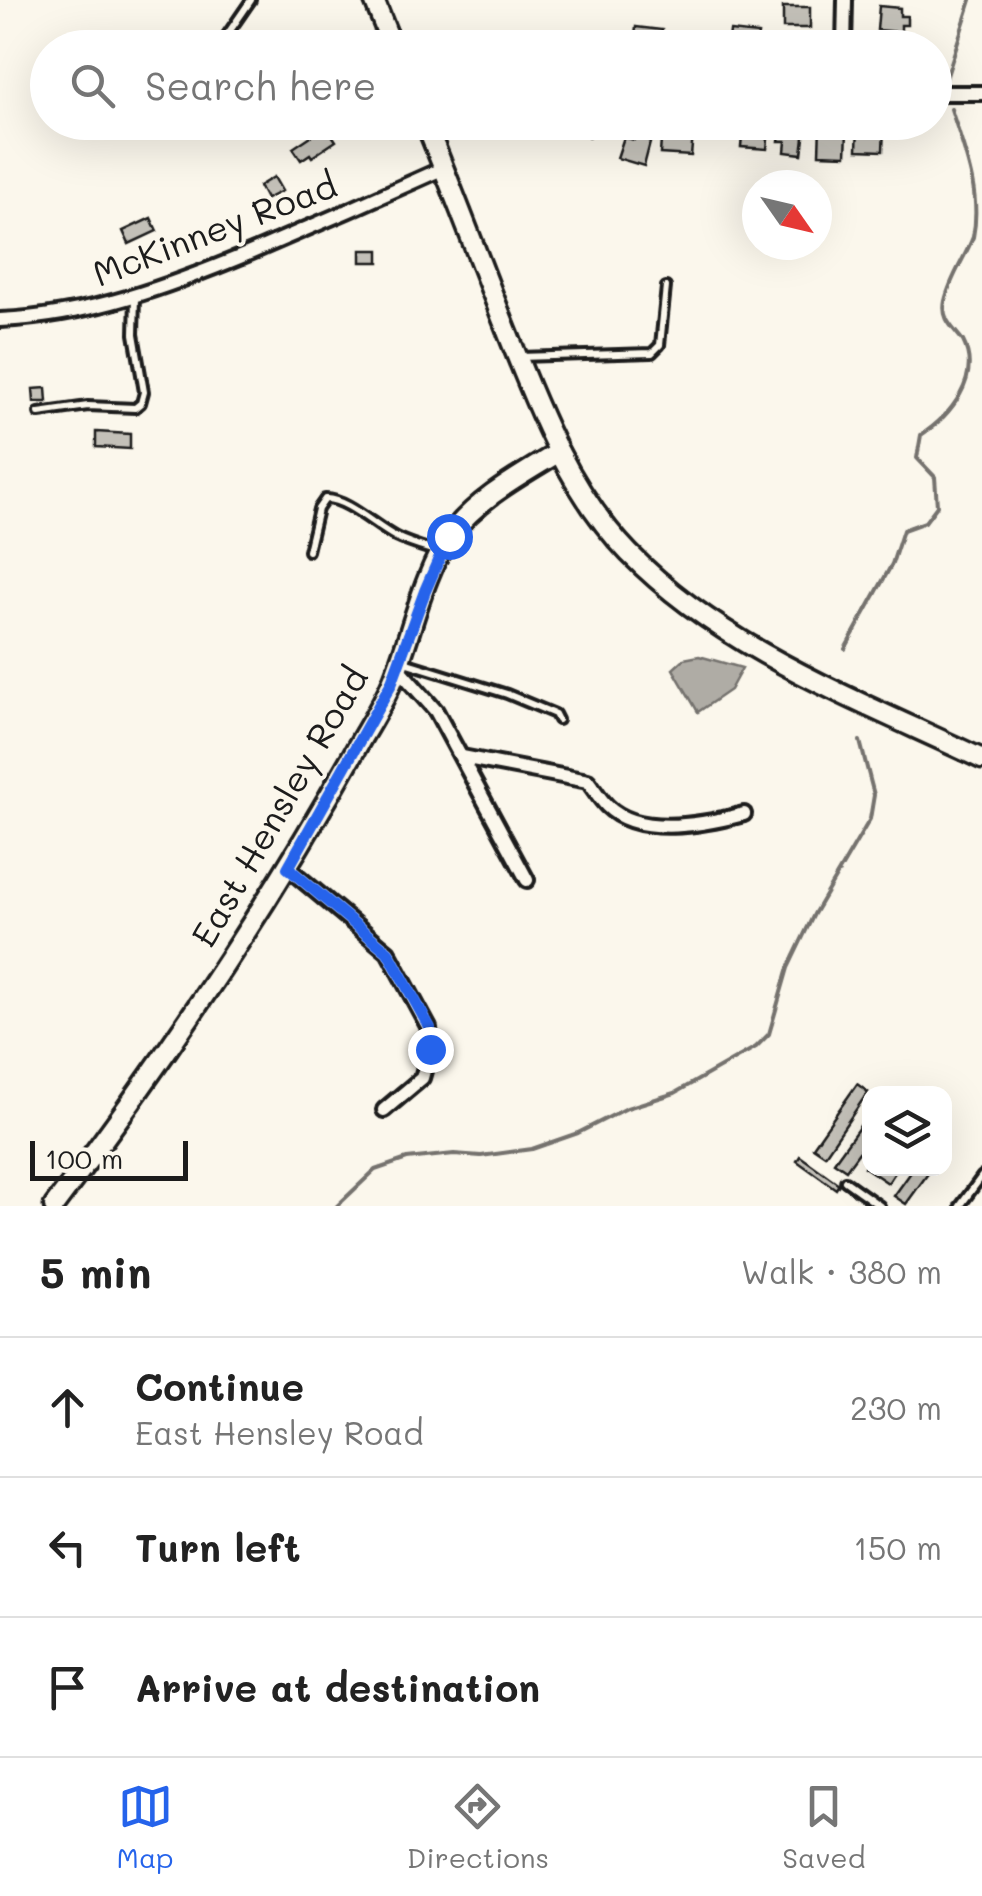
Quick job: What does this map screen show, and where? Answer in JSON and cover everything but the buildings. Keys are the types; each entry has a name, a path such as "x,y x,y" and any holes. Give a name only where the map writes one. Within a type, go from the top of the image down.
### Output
{"main road":[{"path":"374,0 386,30"},
{"path":"432,140 540,416 580,488 627,551 686,602 784,665 982,759"},
{"name":"East Hensley Road","path":"54,1206 212,989 288,868 364,735 398,664 449,536 466,516 500,490 559,452"}],"street":[{"path":"844,30 845,0"},
{"path":"952,93 982,93"},
{"name":"McKinney Road","path":"0,320 96,309 135,297 326,221 444,168"},
{"path":"398,664 436,711 527,880"},
{"path":"462,757 588,780 608,807 640,822 693,824 744,814"},
{"path":"288,868 388,952 430,1028 430,1049 422,1078 384,1110"}],"lane":[{"path":"230,30 251,0"},
{"path":"518,358 652,353 660,345 666,287"},
{"path":"39,413 88,406 135,408 141,403 144,392 134,334 135,297"},
{"path":"308,551 318,508 325,499 338,498 401,540 441,552"},
{"path":"398,664 508,694 555,714 558,720"},
{"path":"960,1206 982,1176"},
{"path":"845,1182 880,1206"}],"shaded area":[{"path":"699,656 742,668 730,690 698,712 673,669 684,659"}],"waterway":[{"path":"952,60 971,0"},
{"path":"845,649 892,564 903,530 925,522 937,506 935,477 917,458 921,435 952,407 969,369 963,341 949,323 944,308 950,284 973,237 975,221 970,172 952,112"},
{"path":"337,1206 375,1170 407,1159 532,1149 578,1133 627,1108 675,1093 756,1047 769,1034 788,968 814,914 870,819 874,795 860,741"}],"route":[{"path":"430,1049 430,1028 388,952 288,868 391,684 449,536"}]}
